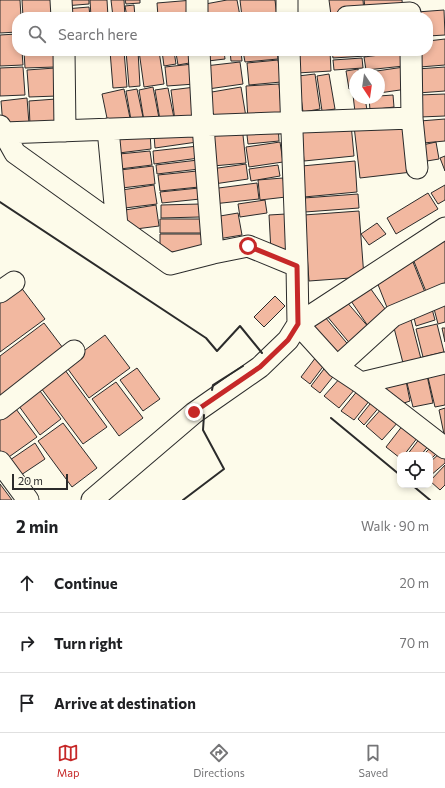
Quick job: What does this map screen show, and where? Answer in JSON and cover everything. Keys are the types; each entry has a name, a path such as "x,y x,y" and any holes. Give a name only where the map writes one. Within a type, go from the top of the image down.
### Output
{"street":[{"path":"61,0 62,12"},
{"path":"197,0 197,12"},
{"path":"287,0 287,12"},
{"path":"392,12 410,10"},
{"path":"64,56 65,131"},
{"path":"199,56 213,253"},
{"path":"289,56 298,324 337,367 362,383 445,448"},
{"path":"411,56 412,118 417,168"},
{"path":"2,130 65,131 412,118"},
{"path":"108,129 117,226"},
{"path":"2,130 15,153 170,264 248,246 297,266"},
{"path":"92,500 194,412 260,367 288,340 298,324 445,228"},
{"path":"337,367 393,316 445,294"},
{"path":"0,409 74,351"},
{"path":"362,383 445,363"},
{"path":"0,462 28,500"}],"building":[{"path":"0,0 20,0 21,12 12,12 12,32 0,33"},
{"path":"22,0 52,0 52,12 23,12"},
{"path":"64,0 89,0 89,4 64,6"},
{"path":"90,0 107,0 108,12 91,12"},
{"path":"111,0 124,0 125,12 112,12"},
{"path":"125,0 140,0 140,3 126,4"},
{"path":"193,0 194,12 158,12 157,3"},
{"path":"227,0 237,0 239,12 201,12 200,5"},
{"path":"240,0 275,0 276,12 241,12"},
{"path":"329,0 363,0 364,12 331,12"},
{"path":"364,0 402,0 403,10 366,12"},
{"path":"134,5 135,12 126,12 125,6"},
{"path":"89,7 90,12 65,12 65,9"},
{"path":"444,10 445,35 433,36 433,12 417,12"},
{"path":"12,34 12,56 22,56 23,65 0,66 0,35"},
{"path":"445,39 445,65 420,67 419,56 433,56 433,40"},
{"path":"24,56 55,56 55,67 25,68"},
{"path":"110,56 124,56 127,87 113,88"},
{"path":"126,56 138,56 140,86 129,87"},
{"path":"140,56 160,56 164,84 144,87"},
{"path":"163,56 175,56 176,64 164,66"},
{"path":"176,56 193,56 195,62 178,65"},
{"path":"208,56 225,56 225,59 208,61"},
{"path":"230,56 242,56 242,61 231,61"},
{"path":"244,56 278,56 278,59 245,62"},
{"path":"296,56 330,56 331,71 297,73"},
{"path":"333,56 366,56 333,58"},
{"path":"403,56 404,66 366,68 364,57"},
{"path":"362,58 363,68 334,70 333,60"},
{"path":"278,60 281,82 249,85 247,63"},
{"path":"240,62 243,84 208,89 205,66"},
{"path":"193,64 195,84 167,86 165,67"},
{"path":"23,67 25,95 0,96 0,68"},
{"path":"404,67 407,89 385,92 385,70"},
{"path":"445,67 445,91 418,93 417,69"},
{"path":"55,68 57,96 29,97 27,70"},
{"path":"349,70 349,89 346,71"},
{"path":"315,74 320,109 303,112 298,76"},
{"path":"329,74 335,109 322,111 317,76"},
{"path":"279,84 282,118 248,120 246,86"},
{"path":"153,87 159,118 144,121 139,90"},
{"path":"195,87 199,118 175,121 171,90"},
{"path":"241,87 246,117 210,122 206,93"},
{"path":"168,88 174,118 160,120 155,90"},
{"path":"124,89 130,118 108,123 102,94"},
{"path":"137,89 143,117 131,120 126,91"},
{"path":"445,94 445,116 420,117 419,95"},
{"path":"393,95 394,107 370,110 370,104 385,104 385,96"},
{"path":"27,98 29,124 3,126 1,101"},
{"path":"56,99 58,123 30,125 29,101"},
{"path":"354,104 366,104 367,110 355,112"},
{"path":"445,119 445,141 423,143 420,121"},
{"path":"406,120 412,172 360,178 354,126"},
{"path":"278,124 279,141 248,144 246,126"},
{"path":"351,124 354,156 304,161 301,129"},
{"path":"242,126 246,163 213,166 209,129"},
{"path":"195,130 197,142 155,148 154,135"},
{"path":"150,132 151,149 119,153 117,136"},
{"path":"280,142 283,162 249,167 246,147"},
{"path":"436,142 439,159 421,162 418,146"},
{"path":"198,146 199,158 154,164 153,151"},
{"path":"150,151 152,165 120,169 119,154"},
{"path":"445,156 445,171 440,158"},
{"path":"198,160 199,169 157,174 156,165"},
{"path":"355,161 357,192 304,197 302,166"},
{"path":"246,164 248,179 214,184 211,169"},
{"path":"278,165 280,176 251,181 249,169"},
{"path":"153,166 155,184 122,188 120,170"},
{"path":"197,171 199,187 160,191 158,175"},
{"path":"283,178 286,197 260,200 258,180"},
{"path":"257,183 259,199 213,204 211,189"},
{"path":"154,185 157,204 125,208 122,190"},
{"path":"445,185 445,200 438,204 431,193"},
{"path":"199,188 200,199 162,203 160,192"},
{"path":"428,193 438,209 396,234 387,218"},
{"path":"358,194 359,208 305,212 304,198"},
{"path":"265,200 267,213 240,217 238,204"},
{"path":"200,204 200,217 161,218 161,205"},
{"path":"156,205 159,226 128,230 125,210"},
{"path":"359,211 364,277 309,281 304,215"},
{"path":"238,213 242,235 218,239 214,217"},
{"path":"286,214 288,252 271,252 269,215"},
{"path":"160,219 201,219 201,233 160,233"},
{"path":"377,223 386,234 369,245 361,234"},
{"path":"160,234 202,234 202,252 160,252"},
{"path":"445,241 445,287 427,294 411,254"},
{"path":"413,262 428,300 390,315 375,277"},
{"path":"368,285 390,316 370,329 349,298"},
{"path":"20,286 45,319 0,352 0,301"},
{"path":"275,296 285,306 264,327 254,317"},
{"path":"445,298 445,322 438,324 432,301"},
{"path":"345,300 371,330 352,346 326,315"},
{"path":"431,305 435,320 416,326 412,310"},
{"path":"410,316 421,359 403,363 392,320"},
{"path":"325,317 351,348 334,362 309,331"},
{"path":"44,323 66,352 0,396 0,356"},
{"path":"437,324 444,352 423,357 416,329"},
{"path":"442,328 445,328 445,342"},
{"path":"105,335 130,368 89,398 65,365"},
{"path":"316,357 325,364 310,384 301,377"},
{"path":"327,365 336,373 320,393 311,386"},
{"path":"445,365 445,405 435,407 426,369"},
{"path":"62,366 107,427 83,444 38,384"},
{"path":"137,368 160,399 143,411 120,380"},
{"path":"426,371 433,403 413,407 405,375"},
{"path":"405,376 410,401 398,405 373,383"},
{"path":"341,377 355,389 339,408 324,396"},
{"path":"116,382 143,418 119,436 92,399"},
{"path":"37,387 61,419 40,435 16,402"},
{"path":"358,390 370,400 354,420 341,411"},
{"path":"374,399 381,405 364,425 358,419"},
{"path":"13,405 37,437 6,459 0,451 0,415"},
{"path":"383,407 399,421 382,440 366,426"},
{"path":"445,408 445,439 439,410"},
{"path":"63,423 97,468 72,487 38,441"},
{"path":"403,425 418,437 406,452 397,452 397,456 386,447"},
{"path":"420,438 429,445 423,452 409,452"},
{"path":"35,443 45,459 21,475 10,460"},
{"path":"433,445 439,451 433,457 433,452 426,452"},
{"path":"440,453 445,458 445,463 433,473 433,459"},
{"path":"445,465 445,485 440,490 433,484 433,478"},
{"path":"0,484 12,500 0,500"}],"wall":[{"path":"0,202 206,338 217,351 240,326 262,353"},
{"path":"212,390 213,385 243,366"},
{"path":"183,500 224,469 203,430 204,415"},
{"path":"331,418 397,473"},
{"path":"416,488 430,500"}],"route":[{"path":"194,412 260,367 288,340 298,324 297,266 248,246"}]}
